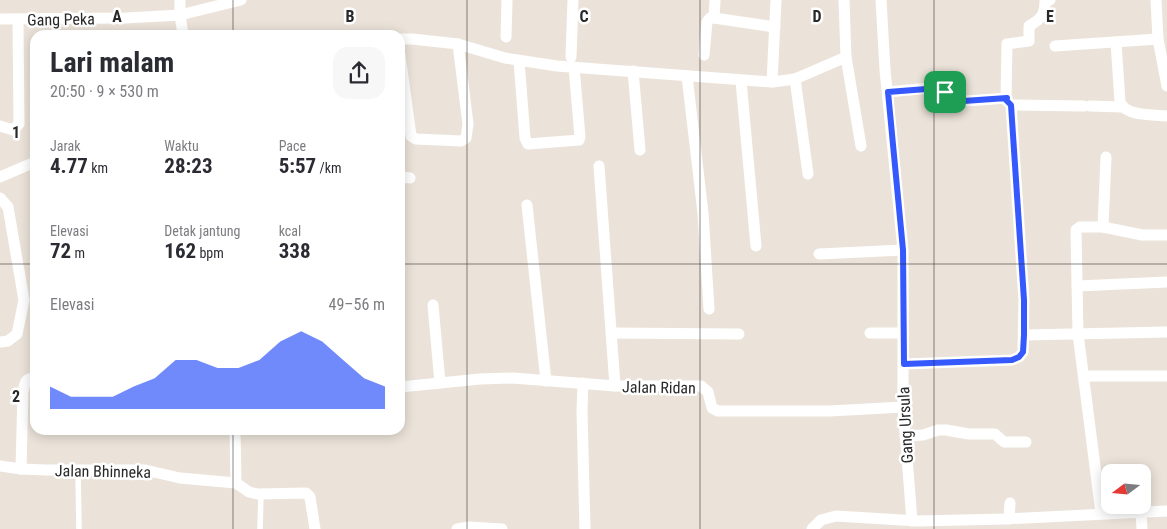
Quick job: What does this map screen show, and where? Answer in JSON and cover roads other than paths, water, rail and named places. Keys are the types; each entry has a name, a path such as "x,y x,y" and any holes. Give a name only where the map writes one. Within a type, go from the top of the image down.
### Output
{"street":[{"path":"180,0 182,30"},
{"name":"Gang Peka","path":"0,20 180,15 241,0"},
{"path":"506,0 506,37"},
{"path":"519,61 524,138 528,144 576,142 580,139 572,62 574,0"},
{"path":"714,18 715,0"},
{"path":"772,82 776,0"},
{"path":"844,0 846,57 861,146"},
{"name":"Gang Ursula","path":"881,0 883,53 903,250 904,364 902,407 916,524"},
{"path":"904,364 1012,360 1019,357 1023,352 1024,300 1009,102 1007,44 1029,41 1029,26 1037,21 1045,11 1045,1 1050,0"},
{"path":"1156,0 1158,39 1167,86"},
{"path":"704,55 707,22 710,18 775,28"},
{"path":"0,126 13,130 18,124 18,20"},
{"path":"405,39 458,44 519,61 557,66 572,62 633,71 741,81 772,82 795,79 846,57"},
{"path":"1055,46 1158,39"},
{"path":"1116,42 1122,107"},
{"path":"405,92 411,136 416,139 461,141 466,138 468,124 458,44"},
{"path":"633,71 640,150"},
{"path":"687,76 703,213 709,309"},
{"path":"795,79 808,174"},
{"path":"741,81 756,246"},
{"path":"888,92 939,88 943,89 946,101 952,102 1009,102 1122,107 1128,111 1167,116"},
{"path":"1103,227 1106,157"},
{"path":"0,177 30,164"},
{"path":"599,166 615,386"},
{"path":"0,198 8,207 29,300 17,334 8,341 0,342"},
{"path":"527,205 546,381"},
{"path":"812,529 821,520 836,516 916,524 1009,518 1028,523 1101,513 1078,334 1076,230 1084,226 1103,227 1142,235 1167,235"},
{"path":"819,254 903,250"},
{"path":"1078,286 1167,282"},
{"path":"433,305 440,383"},
{"path":"1024,335 1167,332"},
{"path":"611,333 740,334"},
{"path":"870,333 903,333"},
{"path":"1084,376 1167,376"},
{"path":"21,469 23,392 26,380 30,378"},
{"name":"Jalan Ridan","path":"405,386 513,378 615,386 702,386 708,392 712,408 718,411 830,411 902,407"},
{"path":"583,382 585,529"},
{"path":"905,436 924,436 938,430 946,430 969,434 995,434 1004,442 1026,442"},
{"path":"235,435 236,483 248,492 261,494 306,493 310,497 315,529"},
{"name":"Jalan Bhinneka","path":"0,466 21,469 145,470 180,478 236,483"},
{"path":"1009,518 1010,503"},
{"path":"1151,512 1167,511"},
{"path":"1141,514 1142,529"},
{"path":"457,529 469,527 502,529"}],"lane":[{"path":"78,470 79,529"},
{"path":"260,529 261,494"}]}
